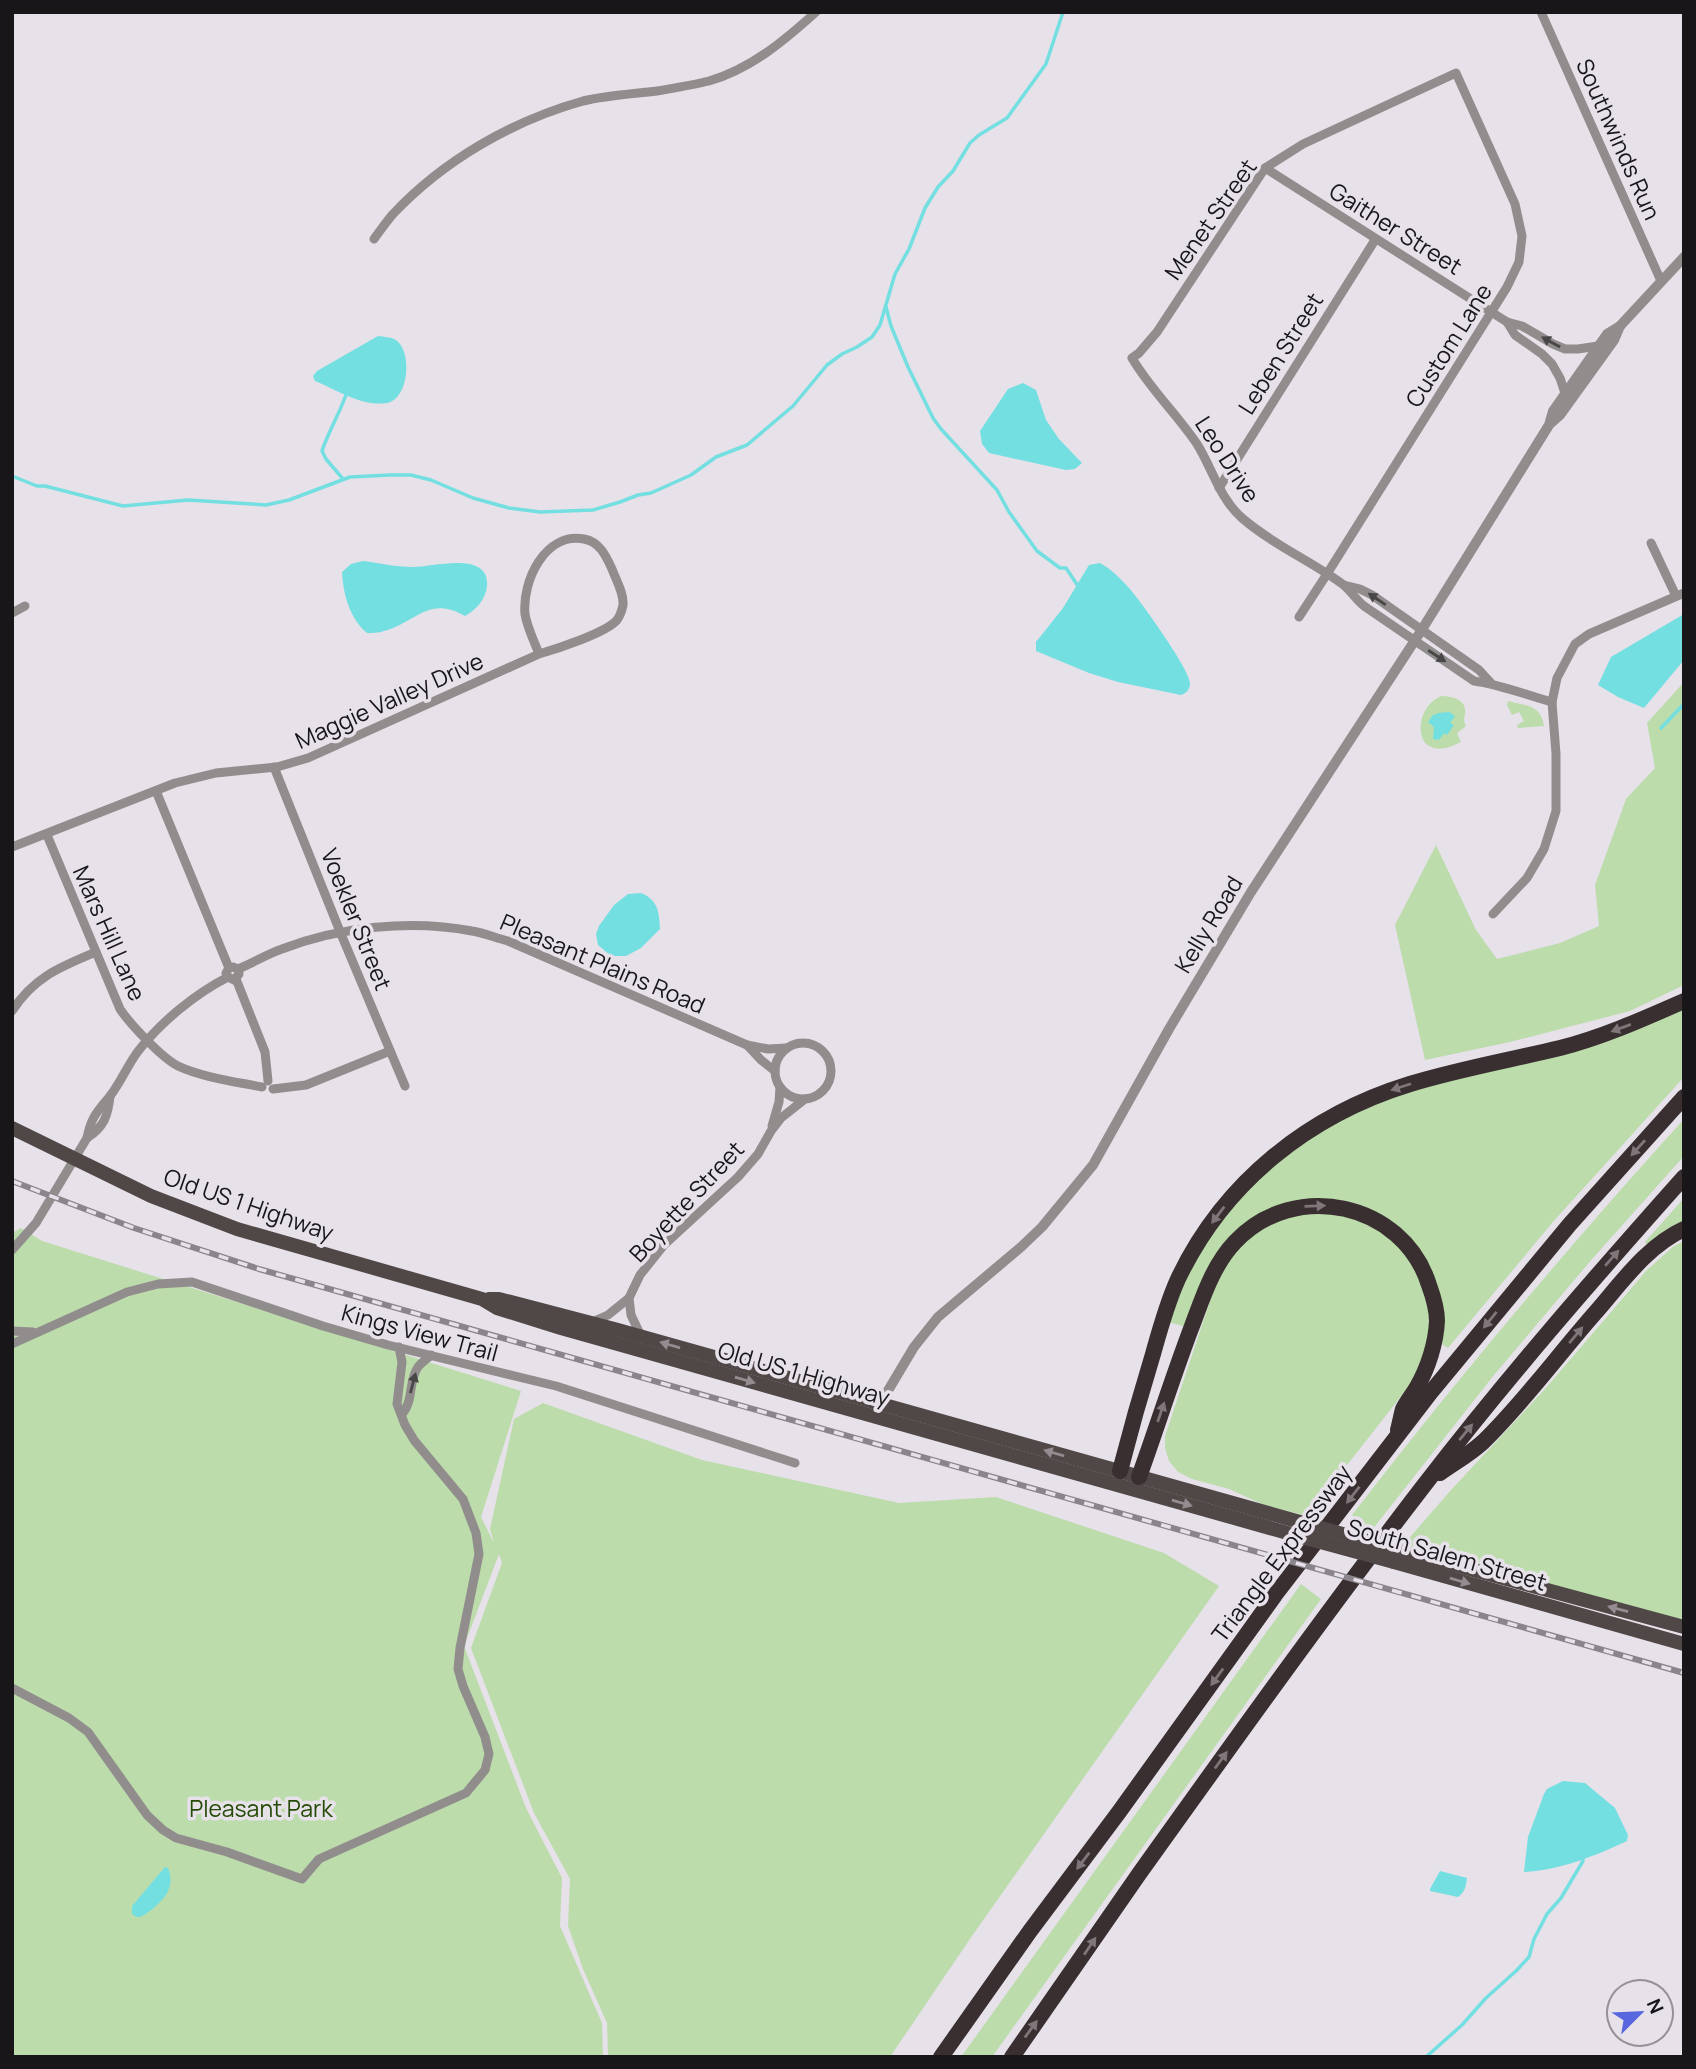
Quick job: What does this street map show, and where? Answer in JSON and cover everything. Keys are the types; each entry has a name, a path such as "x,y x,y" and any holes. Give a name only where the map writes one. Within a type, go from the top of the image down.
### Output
{"highway":[{"path":"1118,1478 1164,1317 1177,1281 1192,1252 1219,1213 1243,1184 1272,1156 1310,1129 1380,1094 1413,1083 1563,1047 1641,1020 1684,1001"},
{"name":"Triangle Expressway","path":"941,2057 1268,1606 1431,1392 1526,1277 1684,1097"},
{"path":"1012,2057 1298,1653 1424,1485 1514,1373 1684,1177"},
{"path":"1137,1483 1175,1372 1219,1263 1235,1242 1253,1227 1276,1214 1303,1207 1340,1208 1377,1220 1397,1234 1413,1251 1426,1273 1437,1319 1434,1341 1419,1384 1404,1408 1395,1441"},
{"path":"1424,1485 1482,1443 1634,1268 1671,1235 1684,1229"}],"main road":[{"name":"Old US 1 Highway","path":"12,1128 151,1196 237,1229 482,1299 497,1308 562,1328 876,1410 1118,1478"},
{"name":"Old US 1 Highway","path":"482,1299 499,1299 641,1336 876,1410"},
{"name":"South Salem Street","path":"1118,1478 1399,1557 1684,1644"},
{"name":"South Salem Street","path":"1399,1557 1684,1627"}],"street":[{"path":"374,239 392,215 428,182 500,134 583,101 711,80 750,63 784,40 816,12"},
{"name":"Southwinds Run","path":"1541,12 1661,281"},
{"name":"Menet Street","path":"1132,358 1157,332 1265,167 1303,144 1456,74"},
{"name":"Custom Lane","path":"1299,617 1507,287 1519,262 1522,236 1515,204 1456,74"},
{"name":"Gaither Street","path":"1265,167 1375,240 1507,322 1522,326 1564,349 1598,346"},
{"name":"Leben Street","path":"1219,488 1375,240"},
{"name":"Kelly Road","path":"1549,425 1553,411 1607,334 1620,326 1684,257"},
{"name":"Gaither Street","path":"1507,322 1515,335 1552,363 1565,393"},
{"name":"Kelly Road","path":"876,1410 914,1347 932,1324 1035,1234 1093,1165 1251,892 1421,631 1549,425 1560,415 1614,340 1620,326"},
{"name":"Leo Drive","path":"1132,358 1141,374 1196,443 1219,488 1240,516 1344,585 1364,606 1474,681 1491,683 1552,702"},
{"name":"Maggie Valley Drive","path":"12,847 175,783 216,773 274,767 308,758 539,654 609,626 618,619 622,609 621,591 604,553 592,542 574,539 565,542 544,553 535,567 527,592 526,617 539,654"},
{"path":"1493,914 1527,878 1544,849 1556,811 1552,702 1557,678 1575,644 1589,634 1680,594 1651,543"},
{"name":"Leo Drive","path":"1344,585 1372,595 1479,670 1491,683"},
{"path":"12,613 24,606"},
{"name":"Voekler Street","path":"274,767 405,1086"},
{"path":"156,791 265,1052 268,1086"},
{"name":"Mars Hill Lane","path":"47,835 120,1009 130,1023 175,1065 268,1086 306,1085 390,1051"},
{"name":"Pleasant Plains Road","path":"12,1250 36,1223 87,1139 99,1131 108,1112 110,1096 148,1040 180,1009 212,985 281,949 318,938 387,926 425,925 484,934 519,946 747,1045 768,1049 787,1048"},
{"path":"12,1011 31,986 42,977 96,952"},
{"name":"Boyette Street","path":"590,1323 607,1315 629,1298 640,1275 652,1259 738,1177 758,1154 782,1118 805,1099 814,1097 827,1084 830,1076 827,1058 821,1051 805,1044 787,1048"},
{"name":"Pleasant Plains Road","path":"747,1045 775,1072"},
{"path":"775,1072 776,1062 787,1048"},
{"name":"Boyette Street","path":"771,1131 779,1102 780,1087 775,1072"},
{"path":"780,1087 788,1095 805,1099"},
{"name":"Kings View Trail","path":"12,1344 127,1292 158,1284 192,1282 323,1326 556,1387 795,1463"},
{"name":"Boyette Street","path":"629,1298 631,1315 641,1336"},
{"name":"Kings View Trail","path":"12,1331 38,1331"},
{"path":"12,1688 69,1718 88,1732 147,1815 163,1830 176,1838 227,1852 302,1879 319,1859 466,1793 485,1770 489,1754 458,1669 479,1554 478,1540 463,1499 414,1440 405,1425 397,1404 402,1362 399,1348"},
{"path":"402,1414 408,1407 418,1367 431,1356"}],"green space":[{"path":"1684,682 1684,985 1630,1011 1510,1042 1425,1060 1395,925 1436,845 1476,930 1497,959 1560,943 1599,926 1595,885 1626,799 1655,768 1647,723"},
{"path":"1441,696 1452,697 1462,703 1466,726 1457,733 1461,742 1438,749 1425,743 1421,723 1425,710"},
{"path":"1508,701 1536,710 1544,726 1518,728 1517,725 1524,721 1519,712 1512,715"},
{"path":"1684,1008 1684,1077 1552,1223 1448,1348 1440,1343 1443,1317 1400,1228 1380,1214 1354,1203 1328,1199 1302,1200 1250,1221 1186,1327 1168,1322 1177,1296 1210,1234 1257,1178 1320,1129 1395,1095"},
{"path":"1684,1119 1684,1156 1494,1375 1372,1530 1352,1515 1514,1314"},
{"path":"1684,1198 1684,1222 1669,1228 1647,1245 1645,1242"},
{"path":"1302,1212 1351,1215 1393,1238 1421,1276 1431,1321 1429,1339 1413,1381 1307,1516 1264,1505 1229,1489 1192,1479 1178,1472 1169,1461 1165,1448 1165,1436 1215,1286 1227,1263 1236,1249 1255,1232"},
{"name":"Pleasant Park","path":"21,1228 42,1241 521,1391 481,1517 494,1543 490,1529 514,1419 543,1403 702,1460 899,1503 996,1497 1164,1553 1219,1586 890,2057 608,2057 607,2023 583,1969 568,1926 570,1879 534,1813 471,1648 502,1563 499,1554 464,1646 526,1808 562,1878 560,1926 602,2023 603,2057 12,2057 12,1233"},
{"path":"1684,1241 1684,1624 1404,1544 1545,1389 1647,1270 1674,1246"},
{"path":"1301,1584 1321,1599 992,2057 961,2057"}],"water":[{"path":"378,336 394,339 404,352 406,373 400,393 395,399 387,403 368,403 315,381 313,376 317,371"},
{"path":"1023,383 1036,390 1046,420 1059,439 1082,463 1075,469 1066,470 989,453 982,444 980,431 1008,389"},
{"path":"363,561 407,567 470,564 485,575 485,595 480,604 465,616 452,610 432,609 395,627 367,633 348,606 342,572 351,564"},
{"path":"1100,563 1129,588 1174,650 1190,683 1185,693 1181,695 1118,682 1036,651 1036,642 1063,608 1089,565"},
{"path":"1684,614 1684,660 1644,708 1598,685 1611,657"},
{"path":"1449,712 1455,716 1450,723 1454,725 1447,735 1444,733 1439,740 1433,739 1434,727 1428,722 1434,714"},
{"path":"641,893 651,899 656,907 660,929 641,948 626,956 611,956 598,945 596,934 599,926 614,905 628,894"},
{"path":"1563,1781 1585,1783 1615,1808 1628,1835 1627,1841 1577,1861 1524,1872 1528,1837 1544,1794 1547,1789"},
{"path":"165,1867 168,1868 171,1879 166,1894 145,1914 138,1917 132,1914 132,1906"},
{"path":"1440,1871 1467,1878 1465,1889 1458,1897 1430,1891"}],"waterway":[{"path":"12,476 37,486 123,506 188,500 266,505 289,500 350,477 390,475 411,475 431,480 473,498 509,508 540,512 593,510 651,493 691,475 716,457 747,445 793,406 827,365 872,337 880,325 895,274 909,249 925,208 970,143 1007,118 1046,64 1063,12"},
{"path":"886,307 908,367 933,418 997,490 1037,551 1060,568 1066,568 1080,589"},
{"path":"343,479 322,451 347,392"},
{"path":"1661,728 1684,704"},
{"path":"1426,2057 1462,2025 1529,1957 1534,1939 1547,1914 1561,1898 1583,1861 1582,1855"}],"railway":[{"path":"12,1181 134,1228 259,1269 1684,1673"}]}
